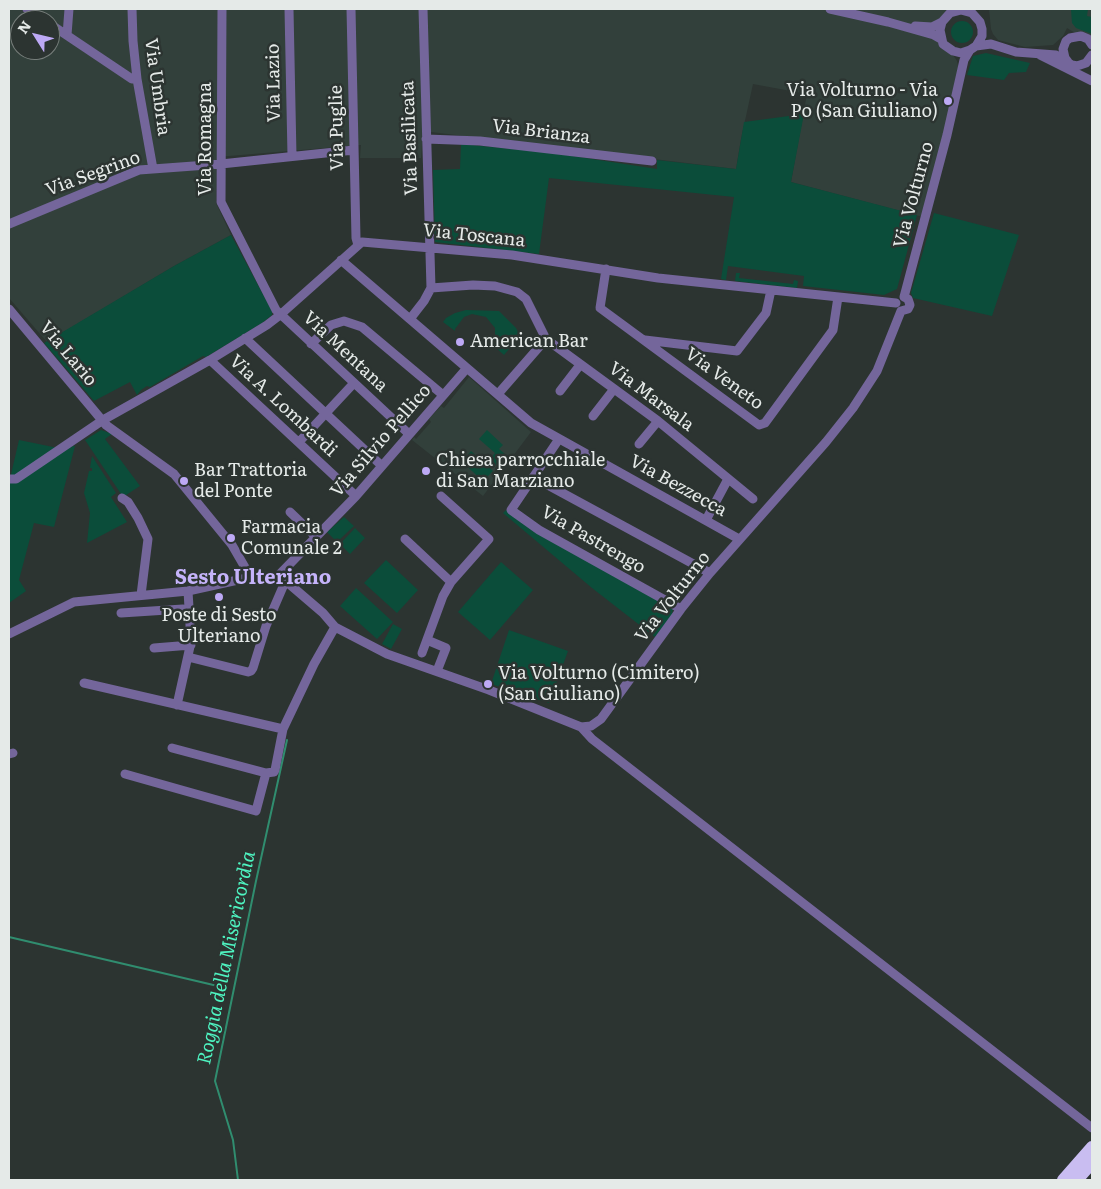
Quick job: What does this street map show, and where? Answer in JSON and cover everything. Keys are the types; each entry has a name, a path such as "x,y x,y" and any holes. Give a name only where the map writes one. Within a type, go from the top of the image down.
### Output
{"highway":[{"path":"1064,1180 1092,1148"},
{"path":"1077,1180 1092,1163"}],"street":[{"path":"67,35 69,9"},
{"name":"Via Umbria","path":"132,9 137,79 153,169"},
{"name":"Via Romagna","path":"222,9 221,202 268,297 280,315"},
{"name":"Via Lazio","path":"289,9 292,156"},
{"name":"Via Puglie","path":"351,9 356,242 358,245"},
{"name":"Via Basilicata","path":"423,9 431,288"},
{"path":"830,9 869,13 888,22 934,35 941,39 948,48 961,53 991,44 1012,51 1060,57 1077,66 1092,66"},
{"path":"979,9 978,19 982,33 991,44"},
{"path":"888,22 925,27 936,26 950,13 957,10 967,11 978,19"},
{"path":"941,39 940,30 942,22"},
{"path":"60,30 132,79 137,79"},
{"name":"Via Volturno","path":"581,727 591,726 601,719 681,609 739,539 854,408 877,371 899,307 908,309 910,305 910,301 904,297 964,60 982,33"},
{"path":"1044,54 1078,35 1088,39 1092,45"},
{"path":"1064,44 1063,53 1068,62"},
{"path":"953,51 961,72"},
{"path":"1044,54 1092,81"},
{"path":"1082,65 1092,57"},
{"name":"Via Brianza","path":"426,138 480,141 652,161"},
{"name":"Via Segrino","path":"9,224 139,170 221,164 354,150"},
{"name":"Via Toscana","path":"358,245 362,242 512,255 658,278 838,297 899,307"},
{"path":"9,479 16,479 103,420 210,360 280,315 358,245"},
{"name":"Via Bezzecca","path":"341,260 531,423 739,539"},
{"name":"Via Veneto","path":"606,270 600,308 759,425 762,425 833,330 838,297"},
{"name":"Via Marsala","path":"431,288 473,285 495,286 517,292 526,299 546,339 658,421 753,499"},
{"path":"410,319 431,288"},
{"path":"643,340 737,351 766,313 770,290"},
{"path":"899,307 900,298 904,297"},
{"name":"Via Lario","path":"9,310 106,425 174,474 232,545 250,576"},
{"name":"Via Mentana","path":"280,315 410,434"},
{"path":"312,344 331,325 344,321 362,327 444,395"},
{"path":"245,338 382,466"},
{"path":"498,394 546,339"},
{"name":"Via A. Lombardi","path":"210,360 356,496"},
{"path":"560,391 580,365"},
{"name":"Via Silvio Pellico","path":"280,580 467,368"},
{"path":"299,442 354,383"},
{"path":"593,416 614,389"},
{"path":"639,444 658,421"},
{"name":"Via Pastrengo","path":"559,439 511,510 539,530 681,609"},
{"path":"533,477 710,573"},
{"path":"706,520 728,479"},
{"path":"422,654 443,596 451,582 489,539 441,496"},
{"path":"122,498 128,502 148,539 146,595 152,611"},
{"path":"290,512 316,537"},
{"path":"404,540 451,582"},
{"path":"9,634 74,602 188,591 250,576 280,580 304,596 335,627 387,654 489,690 581,727 592,739 1092,1128"},
{"path":"188,657 248,672 251,671 280,580"},
{"path":"177,705 191,645 188,591"},
{"path":"121,614 183,609"},
{"path":"125,774 256,811 283,729 314,664 335,627"},
{"path":"427,640 446,648 437,671"},
{"path":"154,648 191,645"},
{"path":"84,683 283,729"},
{"path":"172,748 270,772"}],"shaded area":[{"path":"9,9 947,9 937,30 957,61 959,71 923,217 791,182 807,94 753,84 736,169 423,131 421,158 360,158 361,145 217,157 216,203 231,235 174,266 47,342 9,298"},
{"path":"989,9 1092,9 1092,43 1067,28 1063,36 1053,45 1025,47 998,40 991,29"},
{"path":"469,377 531,432 483,496 412,440 414,437 416,439 431,422 429,419 441,406 444,408"}],"green space":[{"path":"1071,9 1088,9 1087,16 1092,17 1092,34 1076,28 1072,23"},
{"path":"962,21 970,24 973,32 970,40 962,43 954,40 951,32 954,24"},
{"path":"986,53 1030,63 1026,72 1009,73 1004,80 967,75 973,56"},
{"path":"804,114 791,182 917,215 897,289 884,295 803,286 804,276 728,266 726,280 721,279 734,197 549,178 539,254 435,242 433,170 460,169 461,144 553,153 657,169 657,160 736,169 744,122"},
{"path":"934,213 1019,235 992,316 913,298 911,293"},
{"path":"231,235 272,311 272,315 206,357 203,356 150,387 147,386 137,395 130,382 94,401 44,343 174,266"},
{"path":"736,273 740,273 739,278 793,284 794,280 798,281 797,288 735,281"},
{"path":"466,310 499,311 516,328 520,336 504,355 495,347 495,328 486,317 472,314 464,317 455,331 443,322 455,313"},
{"path":"101,430 112,434 105,439 140,486 123,497 85,440"},
{"path":"487,430 503,445 499,449 505,454 494,467 488,461 495,453 479,439"},
{"path":"19,440 58,448 75,446 54,527 34,523 19,580 26,591 9,603 9,483"},
{"path":"471,451 493,471 483,481 462,462"},
{"path":"92,456 116,493 111,497 127,522 87,543 90,513 84,493 89,471 92,471 92,468 90,468"},
{"path":"506,510 535,532 673,607 672,615 655,637 592,588 503,513"},
{"path":"344,517 354,526 337,542 327,532"},
{"path":"355,528 365,538 350,554 340,544"},
{"path":"386,560 418,590 397,613 364,583"},
{"path":"501,562 533,590 490,640 458,612"},
{"path":"356,588 393,622 377,639 340,606"},
{"path":"393,624 402,629 391,649 382,644"},
{"path":"509,630 568,651 549,703 491,684"}],"waterway":[{"name":"Roggia della Misericordia","path":"238,1180 233,1140 215,1081 287,740"},
{"path":"9,937 222,987"}],"place":[{"name":"Via Volturno - Via Po (San Giuliano)","path":"948,101"},
{"name":"American Bar","path":"460,342"},
{"name":"Chiesa parrocchiale di San Marziano","path":"426,471"},
{"name":"Bar Trattoria del Ponte","path":"184,481"},
{"name":"Farmacia Comunale 2","path":"231,538"},
{"name":"Poste di Sesto Ulteriano","path":"219,597"},
{"name":"Via Volturno (Cimitero) (San Giuliano)","path":"488,684"}],"district":[{"name":"Sesto Ulteriano","path":"253,578"}]}
